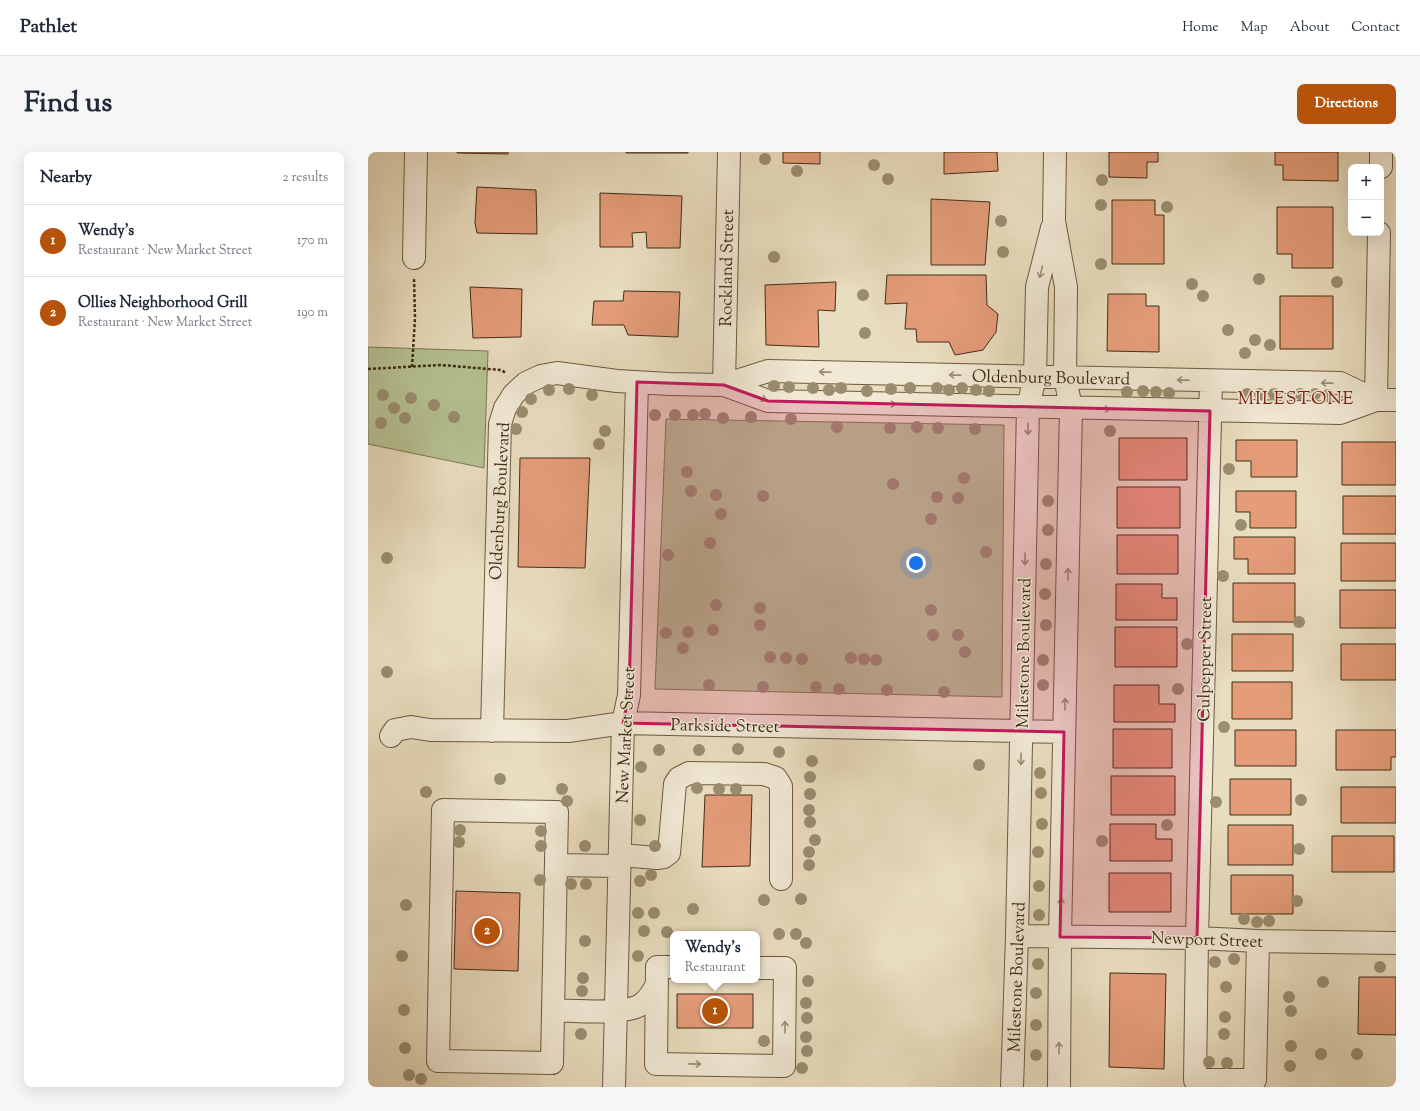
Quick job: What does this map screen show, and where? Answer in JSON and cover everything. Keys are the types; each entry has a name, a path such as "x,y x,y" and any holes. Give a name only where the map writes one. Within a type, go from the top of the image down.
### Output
{"street":[{"path":"414,258 416,152"},
{"name":"Rockland Street","path":"724,385 729,152"},
{"name":"Milestone Boulevard","path":"1055,152 1054,221 1066,287 1065,377 1071,408 1060,937 1059,1087"},
{"path":"1381,152 1381,164"},
{"name":"Milestone Boulevard","path":"1012,1087 1022,731 1028,407 1035,377 1038,287 1054,221"},
{"path":"1379,236 1386,400"},
{"name":"Oldenburg Boulevard","path":"492,731 500,424 505,408 514,394 526,383 541,376 557,373 617,381 724,385 768,371 1340,383 1386,400"},
{"name":"Culpepper Street","path":"1211,380 1197,938 1195,1080 1255,1080 1258,941"},
{"name":"New Market Street","path":"614,1087 623,723 629,695 637,382"},
{"name":"Oldenburg Boulevard","path":"724,385 768,401 1071,408 1340,413 1386,400"},
{"name":"Parkside Street","path":"391,736 395,730 411,727 430,730 568,731 623,723 1064,732"},
{"path":"556,865 664,857 670,853 674,784 679,778 689,773 764,774 776,778 781,786 780,879"},
{"path":"443,810 557,812 553,1010 552,1063 438,1061 443,810"},
{"name":"Newport Street","path":"1017,936 1197,938 1396,944"},
{"path":"670,967 657,967 656,1064 784,1066 785,968 760,968"},
{"path":"553,1010 616,1012 641,1005 650,996 657,984"},
{"path":"616,1012 636,1019 648,1030 656,1044"}],"path":[{"path":"412,366 415,318 414,258"},
{"path":"368,369 441,365 501,370 526,383"}],"highlighted area":[{"path":"637,382 724,385 768,401 1210,411 1197,938 1060,937 1064,732 623,723 629,695"}],"green space":[{"path":"368,347 488,351 484,468 368,444"},
{"path":"666,419 1004,425 1002,697 655,689"}],"building":[{"path":"508,152 508,154 457,153"},
{"path":"688,152 688,153 626,153"},
{"path":"783,152 820,152 820,164 783,163"},
{"path":"944,152 997,152 998,171 944,174"},
{"path":"1109,152 1158,152 1158,162 1147,162 1147,178 1109,177"},
{"path":"1275,152 1338,152 1338,181 1283,180 1283,165 1275,165"},
{"path":"477,187 536,190 537,234 477,233 475,223"},
{"path":"600,193 682,196 680,248 647,248 646,232 632,233 633,247 600,247"},
{"path":"931,199 990,202 985,265 931,265"},
{"path":"1112,200 1155,200 1155,215 1164,215 1164,264 1112,264"},
{"path":"1277,207 1333,207 1333,268 1292,268 1292,254 1277,254"},
{"path":"887,275 986,275 987,305 998,314 996,332 983,350 955,355 949,342 917,342 916,329 905,329 907,303 885,304"},
{"path":"836,282 835,311 818,310 819,347 766,345 765,285"},
{"path":"470,287 522,289 521,337 473,338"},
{"path":"624,291 680,292 678,337 628,335 624,325 592,325 594,301 623,301"},
{"path":"1108,294 1146,294 1146,306 1159,306 1159,352 1107,351"},
{"path":"1280,296 1333,296 1333,349 1280,349"},
{"path":"1119,438 1187,438 1187,480 1119,480"},
{"path":"1236,440 1297,440 1297,477 1251,477 1251,461 1236,461"},
{"path":"1342,442 1396,442 1396,485 1342,485"},
{"path":"520,458 590,458 585,568 518,567"},
{"path":"1117,487 1180,487 1180,528 1117,528"},
{"path":"1236,491 1296,491 1296,528 1250,528 1250,512 1236,512"},
{"path":"1343,496 1396,496 1396,534 1343,534"},
{"path":"1117,535 1178,535 1178,574 1117,574"},
{"path":"1234,537 1295,537 1295,574 1248,574 1248,559 1234,559"},
{"path":"1341,543 1396,543 1396,581 1341,581"},
{"path":"1233,583 1295,583 1295,622 1233,622"},
{"path":"1116,584 1162,584 1162,598 1177,598 1177,620 1116,620"},
{"path":"1340,590 1396,590 1396,628 1340,628"},
{"path":"1115,627 1177,627 1177,667 1115,667"},
{"path":"1232,634 1293,634 1293,671 1232,671"},
{"path":"1341,644 1396,644 1396,680 1341,680"},
{"path":"1232,682 1292,682 1292,719 1232,719"},
{"path":"1114,685 1159,685 1159,704 1175,704 1175,722 1114,722"},
{"path":"1113,729 1172,729 1172,768 1113,768"},
{"path":"1235,730 1296,730 1296,766 1235,766"},
{"path":"1336,730 1396,730 1396,757 1391,757 1391,770 1336,770"},
{"path":"1111,776 1175,776 1175,815 1111,815"},
{"path":"1230,779 1291,779 1291,815 1230,815"},
{"path":"1341,787 1396,787 1396,823 1341,823"},
{"path":"705,795 752,795 750,866 702,867"},
{"path":"1110,824 1156,824 1156,839 1172,839 1172,861 1110,861"},
{"path":"1228,825 1293,825 1293,865 1228,865"},
{"path":"1332,836 1394,836 1394,872 1332,872"},
{"path":"1109,873 1171,873 1171,912 1109,912"},
{"path":"1231,875 1293,875 1293,914 1231,914"},
{"path":"456,891 520,893 518,971 454,969"},
{"path":"1110,973 1166,974 1164,1069 1109,1067"},
{"path":"1359,977 1396,977 1396,1035 1358,1034"},
{"path":"677,994 753,994 753,1028 677,1028"}],"place":[{"name":"Ollies Neighborhood Grill","path":"487,931"},
{"name":"Wendy's","path":"715,1011"}],"district":[{"name":"MILESTONE","path":"1296,398"}]}
